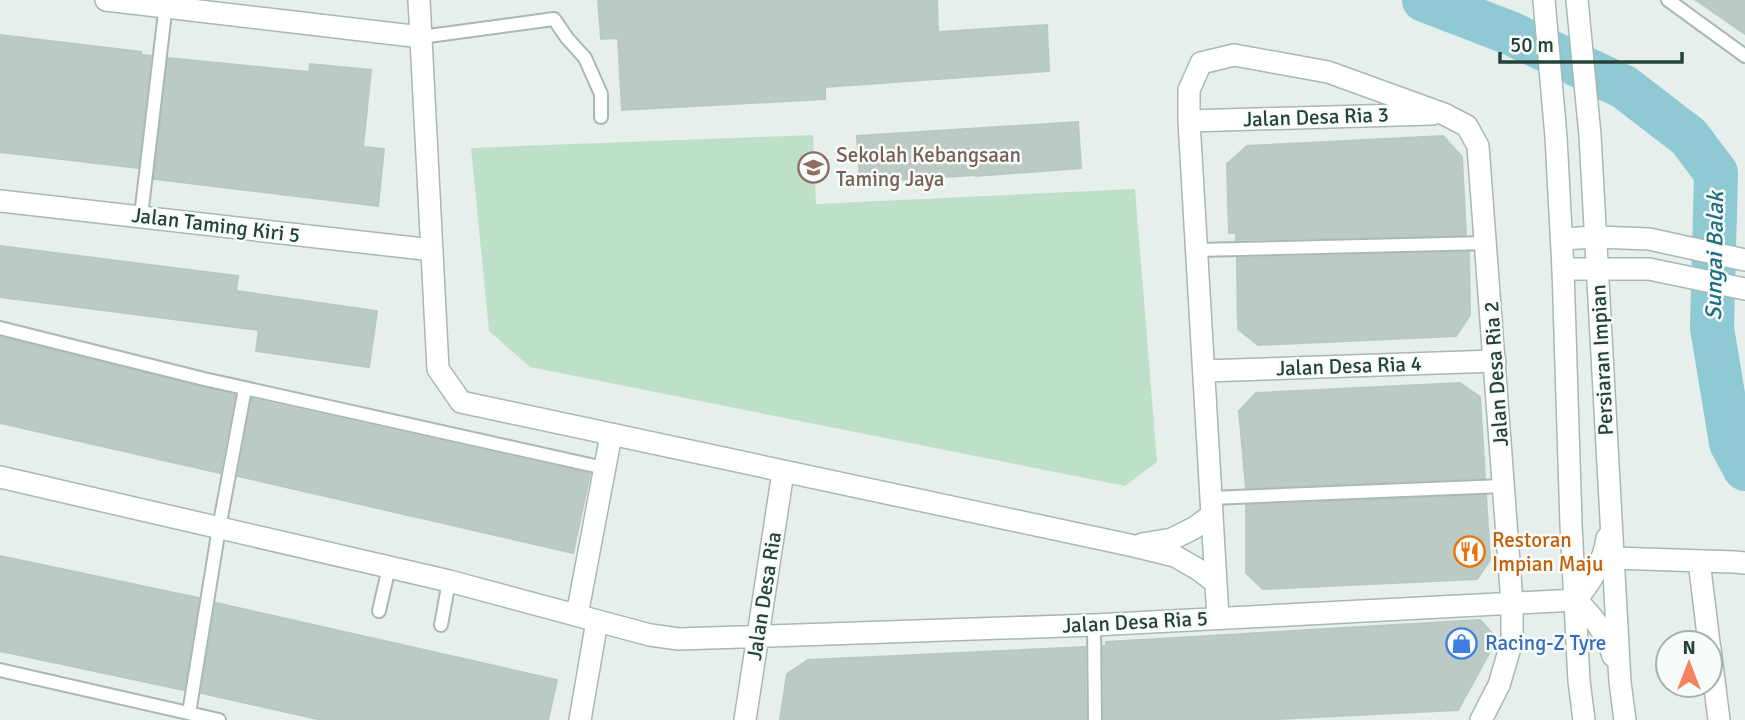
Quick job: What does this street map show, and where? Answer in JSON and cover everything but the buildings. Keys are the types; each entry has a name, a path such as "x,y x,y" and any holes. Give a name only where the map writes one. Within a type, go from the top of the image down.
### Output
{"street":[{"path":"106,0 166,4 421,37"},
{"path":"419,0 438,369 461,402 1175,556 1216,583"},
{"name":"Persiaran Impian","path":"1578,5 1590,135 1620,682 1625,720"},
{"name":"Persiaran Impian","path":"1544,6 1562,239 1571,524 1579,681 1584,720"},
{"path":"1218,618 1189,121 1189,90 1201,63 1234,55 1328,72 1444,114"},
{"name":"Jalan Desa Ria 3","path":"1189,121 1444,114"},
{"name":"Jalan Desa Ria 2","path":"1444,114 1467,126 1479,146 1511,603 1511,642 1499,685 1481,720"},
{"name":"Jalan Taming Kiri 5","path":"0,201 432,250"},
{"path":"1562,239 1648,239 1745,260"},
{"path":"1563,269 1648,269 1745,289"},
{"name":"Jalan Desa Ria 4","path":"1204,371 1495,361"},
{"path":"580,720 587,618 604,468 611,435"},
{"name":"Jalan Desa Ria","path":"744,720 783,472"},
{"name":"Jalan Desa Ria 5","path":"0,477 449,581 650,635 679,639 1094,625 1576,600"},
{"path":"1133,546 1172,539 1194,528 1212,507"},
{"path":"1611,519 1605,553 1576,600 1601,627 1610,645 1620,682"},
{"path":"1613,558 1745,563"},
{"path":"1699,561 1707,629"},
{"path":"1716,699 1719,720"}],"lane":[{"path":"1668,0 1745,56"},
{"path":"141,216 166,4"},
{"path":"421,37 555,19 585,58 601,93 601,117"},
{"path":"1197,250 1487,243"},
{"path":"0,328 245,388 604,468"},
{"path":"189,713 245,388"},
{"path":"1212,507 1503,486"},
{"path":"379,611 389,567"},
{"path":"441,625 449,581"},
{"path":"1094,625 1095,720"},
{"path":"0,670 219,720"}],"green space":[{"path":"813,135 816,204 1135,189 1157,462 1125,486 530,367 489,331 471,148"}],"waterway":[{"name":"Sungai Balak","path":"1424,0 1510,33 1624,87 1689,137 1716,173 1712,328 1731,443 1745,469"}],"place":[{"name":"Sekolah Kebangsaan Taming Jaya","path":"813,167"},
{"name":"Restoran Impian Maju","path":"1469,552"},
{"name":"Racing-Z Tyre","path":"1462,643"}]}
